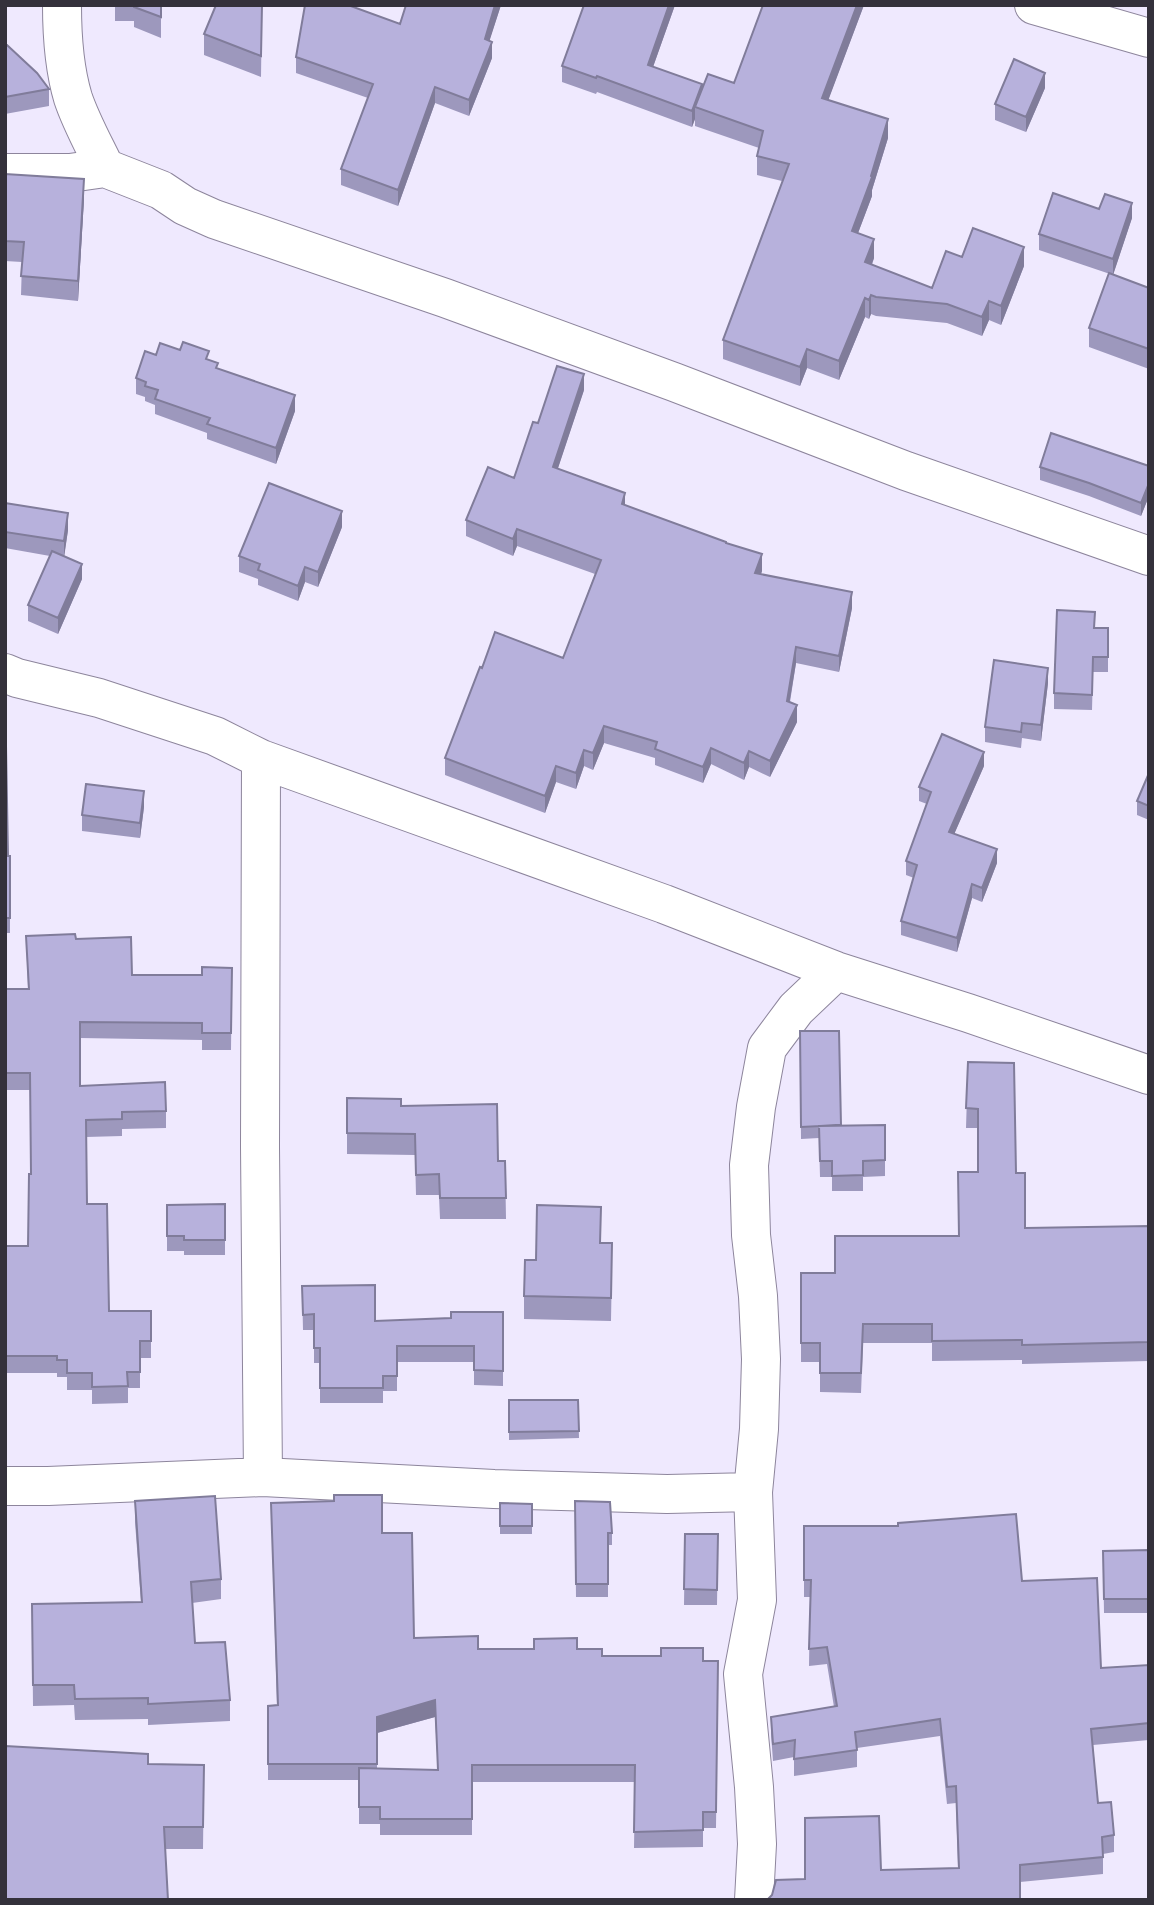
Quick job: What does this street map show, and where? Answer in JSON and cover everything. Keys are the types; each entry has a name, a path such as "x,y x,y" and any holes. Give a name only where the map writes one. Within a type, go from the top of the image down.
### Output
{"street":[{"path":"62,5 62,36 73,99 105,168"},
{"path":"1034,5 1149,38"},
{"path":"5,173 70,173 105,168 161,190 185,206 214,219 445,298 906,471 1149,556"},
{"path":"5,673 99,698 215,736 261,760 664,904 835,971 1149,1075"},
{"path":"261,760 263,1477"},
{"path":"754,1900 757,1844 755,1798 743,1674 757,1600 753,1492 759,1429 761,1359 751,1234 750,1165 756,1107 767,1048 796,1009 835,971"},
{"path":"5,1486 263,1477 521,1490 667,1494 753,1492"}],"building":[{"path":"161,5 161,17 134,7"},
{"path":"216,5 262,5 261,56 204,34"},
{"path":"305,5 348,5 400,24 406,5 495,5 485,39 492,42 469,100 435,87 398,190 341,169 373,84 296,57"},
{"path":"584,5 669,5 648,65 702,84 692,111 562,66"},
{"path":"763,5 857,5 822,98 888,119 872,177 852,231 874,239 865,262 932,288 946,251 962,257 973,228 1024,247 1001,306 989,301 982,317 947,304 871,295 869,300 865,298 839,361 807,349 800,367 723,340 789,164 757,156 763,131 695,107 708,74 734,83"},
{"path":"5,45 37,73 49,89 5,97"},
{"path":"1014,59 1045,73 1026,117 995,104"},
{"path":"5,174 84,179 78,281 21,276 24,242 5,241"},
{"path":"1053,193 1099,209 1105,194 1132,203 1113,259 1039,234"},
{"path":"1109,273 1149,288 1149,349 1089,328"},
{"path":"183,342 209,351 206,359 218,363 216,368 295,395 276,448 207,424 210,418 155,399 158,390 145,386 146,382 136,378 145,351 156,355 160,343 180,350"},
{"path":"557,366 584,374 553,467 625,493 622,504 762,554 755,573 852,592 839,656 796,647 787,701 797,705 770,761 749,751 744,763 711,748 703,767 655,749 657,742 604,726 593,753 584,750 576,773 556,766 545,796 445,758 495,632 563,658 601,560 517,529 513,539 466,520 488,467 514,478 533,422 538,423"},
{"path":"1051,433 1149,466 1149,483 1141,503 1040,467"},
{"path":"269,483 342,511 318,572 305,567 298,586 258,570 260,564 239,556"},
{"path":"5,503 68,513 64,541 5,532"},
{"path":"52,551 82,564 58,618 28,605"},
{"path":"1057,610 1095,612 1094,628 1108,628 1108,657 1093,657 1092,695 1054,693"},
{"path":"994,660 1048,668 1041,725 1022,723 1021,732 985,727"},
{"path":"942,734 984,752 949,832 997,849 982,888 972,884 957,938 901,921 917,865 906,861 931,792 919,787"},
{"path":"5,746 10,856 10,918 5,918"},
{"path":"1149,773 1149,806 1137,801"},
{"path":"86,784 144,791 140,823 82,815"},
{"path":"75,934 76,939 131,937 132,975 202,975 202,967 232,968 231,1033 202,1033 202,1023 80,1022 80,1086 165,1082 166,1111 122,1112 122,1119 86,1120 87,1204 107,1204 109,1311 151,1311 151,1341 140,1341 140,1372 127,1372 128,1386 92,1387 92,1373 67,1373 67,1360 57,1360 57,1356 5,1356 5,1246 28,1246 31,1174 30,1073 5,1073 5,989 29,989 26,936"},
{"path":"800,1031 839,1031 841,1125 801,1127"},
{"path":"968,1062 1014,1063 1016,1173 1025,1173 1025,1228 1149,1226 1149,1342 1022,1345 1022,1340 932,1341 932,1324 863,1324 861,1373 820,1373 820,1343 801,1343 801,1273 835,1273 835,1236 959,1236 958,1172 978,1172 978,1109 966,1108"},
{"path":"347,1098 401,1099 401,1106 497,1104 498,1161 505,1161 506,1198 440,1198 439,1174 416,1175 415,1134 347,1133"},
{"path":"885,1125 885,1160 863,1161 863,1175 832,1176 832,1161 820,1161 819,1126"},
{"path":"225,1204 225,1240 184,1240 184,1236 167,1236 167,1205"},
{"path":"537,1205 601,1207 600,1243 612,1243 611,1298 524,1296 525,1260 536,1260"},
{"path":"375,1285 375,1321 451,1318 451,1312 503,1312 503,1371 474,1370 474,1346 397,1346 397,1376 383,1376 383,1388 320,1388 320,1348 314,1348 314,1314 303,1315 302,1286"},
{"path":"509,1400 578,1400 579,1431 509,1432"},
{"path":"334,1495 382,1495 382,1533 412,1533 414,1638 478,1636 478,1649 534,1649 534,1639 577,1638 577,1649 602,1649 602,1656 661,1656 661,1648 703,1648 703,1661 718,1661 716,1812 703,1812 703,1830 634,1832 635,1765 472,1765 472,1819 380,1819 380,1807 359,1807 359,1768 438,1770 435,1700 377,1717 377,1764 268,1764 268,1706 278,1705 271,1503 334,1501"},
{"path":"215,1496 221,1579 191,1582 195,1643 225,1642 230,1700 148,1704 148,1698 75,1699 74,1685 33,1685 32,1604 142,1602 135,1501"},
{"path":"575,1501 610,1502 612,1533 608,1533 608,1584 576,1584"},
{"path":"500,1503 532,1504 532,1526 500,1526"},
{"path":"1016,1514 1022,1581 1097,1578 1101,1668 1149,1665 1149,1723 1091,1729 1098,1803 1111,1802 1114,1835 1102,1837 1103,1857 1020,1865 1020,1900 767,1900 772,1895 776,1880 805,1879 805,1818 879,1816 881,1870 959,1868 956,1786 947,1787 940,1719 855,1732 857,1750 794,1759 795,1740 773,1744 771,1717 837,1706 827,1647 809,1649 811,1580 804,1580 804,1526 898,1526 898,1523"},
{"path":"685,1534 718,1534 717,1590 684,1589"},
{"path":"1149,1550 1149,1599 1104,1599 1103,1551"},
{"path":"5,1746 148,1754 148,1764 204,1765 203,1827 164,1827 168,1900 5,1900"}]}
